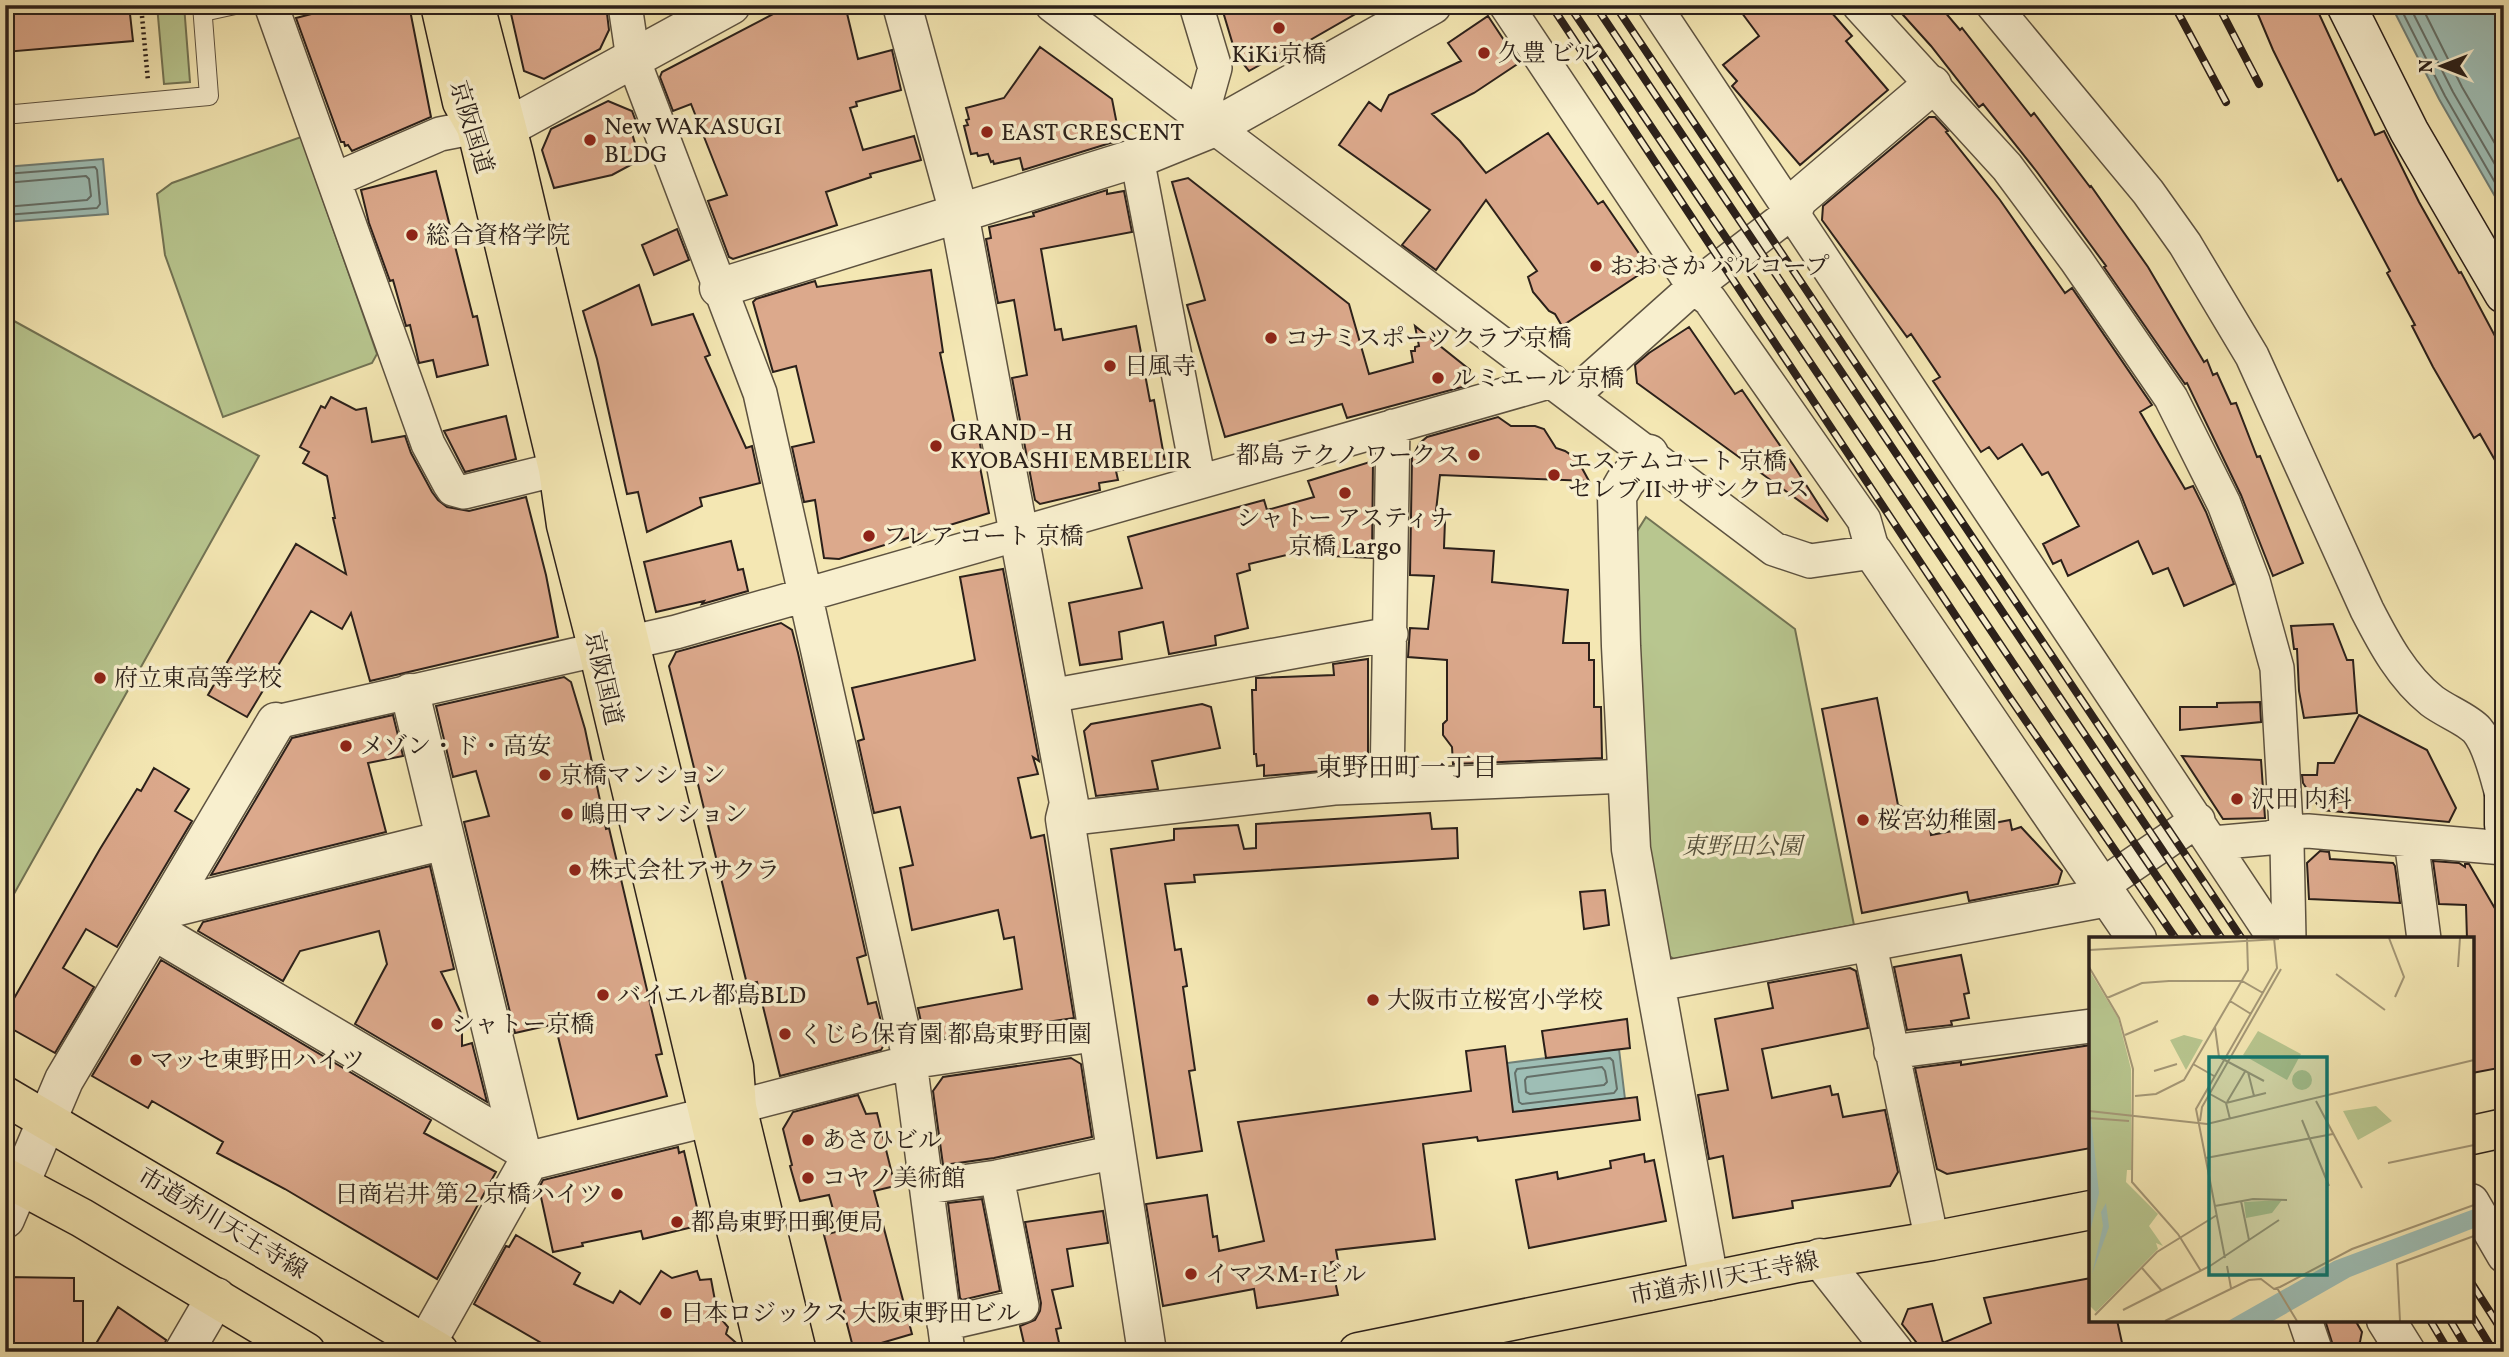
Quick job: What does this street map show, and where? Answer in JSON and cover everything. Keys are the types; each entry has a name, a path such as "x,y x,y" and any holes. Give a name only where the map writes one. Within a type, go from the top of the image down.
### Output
{"main road":[{"name":"京阪国道","path":"440,5 462,102 492,127 723,1112 765,1352"},
{"name":"京阪国道","path":"475,5 492,127 558,469 566,525 614,647"},
{"name":"市道赤川天王寺線","path":"5,1096 433,1348"},
{"name":"京阪国道","path":"723,1112 797,1352"},
{"path":"2474,1135 2504,1128"},
{"path":"10,1194 82,1218 306,1352"},
{"name":"市道赤川天王寺線","path":"1357,1352 1820,1258 1932,1241 2089,1210"}],"street":[{"path":"271,5 428,444 449,483 453,489 464,492 558,469"},
{"path":"625,5 633,59 760,393 910,1062 946,1338 1022,1306 997,1177"},
{"path":"334,180 440,134 492,127 633,59 732,5"},
{"path":"902,5 958,213 1050,696 1069,803 1065,819 1147,1352"},
{"path":"1052,5 1774,549 1810,561 1873,552"},
{"path":"1196,5 1216,68 1206,100 1216,127"},
{"path":"719,288 1137,158 1216,127 1432,5"},
{"path":"1506,5 1695,287 1710,300 1864,520 1873,552 2136,937"},
{"path":"1654,5 2274,937"},
{"path":"1859,5 2007,167 2171,398 2224,504 2253,581 2277,668 2290,937"},
{"path":"1993,5 2148,192 2185,244 2252,356 2383,640 2397,663 2418,688 2433,702 2477,730 2492,760 2503,803"},
{"path":"2346,5 2409,131 2504,294"},
{"path":"10,1194 48,1119 64,1080 276,722 614,647 1393,426 1562,388 1792,212 1798,199 1932,85"},
{"path":"1137,158 1199,482"},
{"path":"1387,786 1393,426"},
{"path":"1649,454 1625,482 1617,496 1631,849 1709,1281"},
{"path":"1050,696 1391,634"},
{"path":"410,693 524,1154 433,1348"},
{"path":"1065,819 1334,788 1628,776"},
{"path":"1655,982 1869,941 2105,891 2205,831 2269,838 2286,832 2308,831 2504,848"},
{"path":"159,919 445,840"},
{"path":"2411,840 2424,937"},
{"path":"159,919 524,1154 723,1112 910,1062 1098,1034"},
{"path":"1869,941 1932,1241"},
{"path":"1891,1052 2089,1026"},
{"path":"927,1187 997,1177 1116,1152"},
{"path":"2474,1204 2504,1256"},
{"path":"1820,1258 1894,1352"},
{"path":"184,1352 216,1297"},
{"path":"2306,1322 2316,1352"}],"lane":[{"path":"5,111 15,114 209,96 203,9 235,5"}],"path":[{"path":"141,5 149,102"}],"green space":[{"path":"157,5 184,5 190,82 164,84"},
{"path":"301,137 377,354 372,363 223,417 165,255 157,194 172,183"},
{"path":"5,316 259,456 5,910"},
{"name":"東野田公園","path":"1646,517 1795,629 1854,925 1674,959 1663,952 1647,854 1631,541"}],"water":[{"path":"2391,5 2504,5 2504,212 2439,99"},
{"path":"103,159 108,214 5,222 5,167"},
{"path":"1619,1049 1625,1099 1513,1112 1507,1063"}],"building":[{"path":"5,5 129,5 133,41 5,52"},
{"path":"346,5 400,5 401,12 410,10 431,117 352,151 348,145 345,146 344,142 341,142 296,18"},
{"path":"509,5 606,5 609,30 600,49 544,79 524,71"},
{"path":"778,5 845,5 858,59 892,50 901,90 856,102 857,106 850,108 863,150 914,136 921,160 870,174 871,177 826,192 837,225 733,259 729,257 708,201 727,195 691,104 673,111 660,77 662,72 779,11"},
{"name":"KiKi京橋","path":"1221,5 1371,5 1284,55 1283,52 1249,71 1236,55"},
{"path":"1736,5 1825,5 1852,36 1846,41 1888,90 1800,165 1732,86 1737,81 1723,65 1759,36"},
{"path":"1894,5 1939,5 1960,30 1962,28 2031,116 2034,113 2091,186 2148,267 2204,362 2207,360 2213,375 2217,373 2231,404 2236,403 2303,563 2273,576 2241,495 2187,383 2185,384 2104,267 2106,266 2037,172 1983,104 1979,107 1931,46"},
{"path":"2254,5 2315,5 2375,135 2384,131 2419,202 2459,273 2461,272 2504,353 2504,476 2480,434 2474,438 2433,367 2412,326 2415,325 2387,273 2390,271 2341,179 2338,181 2273,50"},
{"path":"1488,16 1519,63 1474,93 1432,114 1460,141 1486,173 1548,133 1598,204 1603,201 1649,268 1562,326 1555,314 1549,311 1533,292 1528,277 1537,271 1486,200 1436,270 1402,245 1430,210 1339,145 1369,102 1381,111 1389,95 1461,61 1448,43"},
{"path":"1040,47 1112,99 1120,140 1023,170 1020,158 994,164 988,154 971,154 964,126 968,125 966,120 969,119 966,108 1004,98"},
{"name":"New WAKASUGI BLDG","path":"608,101 632,111 638,127 631,130 640,160 612,175 554,188 542,150 551,129"},
{"path":"1929,117 1935,117 1948,131 1946,132 2000,200 2065,293 2072,288 2152,405 2140,412 2185,489 2193,486 2234,584 2184,606 2168,568 2153,574 2138,541 2068,576 2061,560 2053,564 2043,544 2079,526 2048,472 2042,475 2022,444 1998,459 1989,447 1981,452 1933,381 1940,377 1911,334 1907,337 1822,220 1823,206"},
{"name":"総合資格学院","path":"436,171 488,365 437,377 433,360 419,363 410,325 406,326 393,280 390,281 369,223 361,190"},
{"path":"1188,178 1349,304 1369,374 1413,362 1411,351 1415,351 1415,347 1419,346 1415,326 1470,370 1466,386 1347,418 1342,404 1225,437 1187,305 1205,300 1172,182"},
{"path":"1107,190 1107,194 1124,191 1132,232 1041,249 1055,330 1061,329 1063,340 1136,326 1150,401 1154,400 1165,462 1116,471 1118,480 1099,483 1100,490 1040,504 1035,500 1012,378 1027,375 1014,300 998,303 986,239 991,238 989,227 1034,216 1033,213"},
{"path":"677,229 689,260 654,275 642,245"},
{"path":"931,270 943,352 940,353 955,426 976,422 984,466 980,467 989,513 839,559 824,558 815,500 804,502 792,447 814,442 796,366 773,372 753,302 815,281 817,287"},
{"path":"639,285 652,325 693,314 710,355 705,357 746,448 752,446 760,483 700,498 702,506 647,532 638,492 627,494 597,359 583,311"},
{"path":"1689,327 1735,394 1742,390 1794,466 1827,521 1637,383 1635,365"},
{"path":"331,397 356,410 366,408 372,442 405,436 432,492 447,507 469,511 526,497 546,575 558,637 370,681 351,613 342,629 311,611 247,717 208,695 296,544 346,574 333,518 327,476 303,463 309,452 300,447 321,406 325,408"},
{"path":"506,416 516,459 465,472 444,431"},
{"path":"1498,417 1511,426 1535,426 1544,429 1556,448 1577,459 1589,481 1440,475 1435,520 1445,520 1444,548 1494,551 1492,582 1568,590 1563,643 1589,643 1589,660 1594,660 1594,707 1601,707 1602,758 1453,764 1452,747 1443,735 1443,724 1447,720 1447,660 1408,657 1410,628 1428,629 1434,576 1410,575 1412,458 1420,443 1427,437"},
{"path":"1373,461 1372,558 1332,556 1328,545 1249,564 1250,570 1237,574 1248,628 1215,636 1216,645 1169,654 1163,622 1119,632 1122,659 1080,665 1069,603 1142,588 1128,537 1264,500 1267,510 1314,497 1308,481"},
{"path":"731,541 738,570 743,569 748,591 702,604 704,601 656,612 644,562"},
{"path":"1003,569 1039,761 1033,757 1038,774 1018,778 1031,838 1044,835 1074,1018 925,1040 918,1008 1022,989 1014,937 1004,939 998,910 912,930 900,868 913,865 900,807 874,813 858,741 864,739 852,688 975,660 960,577"},
{"path":"781,623 792,630 798,653 866,955 857,958 868,1004 876,1002 886,1041 881,1050 780,1076 757,982 747,984 669,666 676,652"},
{"path":"2333,624 2347,660 2353,660 2357,713 2304,718 2299,691 2297,649 2294,649 2291,626"},
{"path":"1368,659 1368,767 1264,776 1264,765 1257,766 1254,754 1252,690 1256,690 1256,678 1334,675 1333,664"},
{"path":"564,677 571,682 585,729 606,829 609,828 662,1054 656,1055 667,1096 578,1119 555,1024 515,1033 464,822 489,816 476,771 453,777 436,706"},
{"path":"1877,698 1898,805 1928,819 1931,835 2010,820 2012,830 2021,827 2062,871 2058,884 1969,901 1967,892 1862,913 1822,709"},
{"path":"2260,702 2261,722 2180,730 2180,707 2217,707 2217,703"},
{"path":"1202,704 1211,707 1220,748 1152,761 1158,789 1096,796 1084,731 1091,724"},
{"path":"393,715 403,756 368,763 386,832 211,875 292,738"},
{"path":"2359,715 2427,750 2456,808 2449,822 2321,810 2303,783 2302,775 2317,775 2318,763 2334,763"},
{"name":"沢田 内科","path":"2182,756 2261,760 2265,818 2223,819"},
{"path":"154,768 189,789 175,811 192,821 117,947 86,929 63,968 94,987 55,1053 5,1025 5,1014 100,849 137,789 141,791"},
{"path":"1430,813 1432,829 1457,828 1458,858 1194,875 1195,882 1165,884 1175,950 1181,949 1187,986 1183,987 1195,1070 1189,1071 1202,1151 1157,1158 1111,849 1174,840 1174,829 1238,825 1244,849 1256,848 1256,824"},
{"path":"2320,851 2329,852 2330,859 2393,863 2400,903 2309,899 2307,863"},
{"path":"2433,861 2459,863 2465,867 2465,864 2469,864 2504,924 2504,1067 2474,1073 2474,937 2467,937 2466,905 2439,904"},
{"path":"430,866 454,969 441,972 462,1015 462,1046 472,1043 487,1102 355,1024 387,964 379,931 300,951 283,981 198,931 203,922"},
{"path":"1605,890 1609,925 1584,929 1580,892"},
{"path":"1961,955 1969,993 1964,994 1969,1018 1951,1021 1952,1025 1907,1030 1894,967"},
{"path":"161,960 431,1120 424,1133 496,1172 437,1279 285,1189 217,1153 223,1142 152,1101 148,1108 92,1076"},
{"path":"1850,968 1856,971 1868,1028 1762,1049 1772,1098 1830,1086 1832,1095 1838,1094 1843,1117 1885,1110 1898,1172 1890,1186 1792,1201 1793,1208 1733,1218 1723,1156 1709,1159 1698,1095 1728,1090 1715,1019 1773,1008 1768,983"},
{"path":"1627,1019 1630,1048 1546,1058 1542,1031"},
{"path":"2089,1045 2089,1148 1947,1174 1937,1169 1915,1068 1961,1062 1961,1065"},
{"path":"1505,1046 1513,1112 1637,1097 1640,1120 1478,1141 1477,1137 1423,1144 1435,1239 1336,1250 1338,1261 1331,1262 1338,1295 1257,1308 1254,1289 1163,1306 1146,1204 1207,1195 1213,1237 1217,1236 1219,1251 1264,1241 1238,1122 1471,1091 1466,1051"},
{"path":"1071,1058 1081,1064 1092,1137 994,1158 943,1165 933,1091 943,1077"},
{"path":"858,1095 866,1114 877,1113 895,1186 874,1191 912,1334 854,1351 824,1235 839,1231 829,1195 800,1201 783,1129 793,1112"},
{"name":"日商岩井 第２京橋ハイツ","path":"678,1147 679,1153 684,1151 701,1225 643,1239 641,1231 553,1252 539,1188 543,1180"},
{"path":"1644,1154 1645,1162 1654,1160 1666,1221 1529,1248 1516,1180 1557,1172 1558,1179 1611,1168 1610,1161"},
{"path":"982,1199 1000,1291 962,1300 948,1203"},
{"path":"1103,1211 1108,1243 1067,1249 1073,1286 1052,1290 1061,1328 1056,1329 1060,1347 1026,1352 1020,1326 1035,1320 1041,1303 1025,1222"},
{"path":"516,1235 580,1273 574,1284 613,1303 620,1291 640,1304 661,1271 672,1278 697,1271 700,1280 711,1279 716,1306 725,1309 722,1320 728,1327 726,1334 742,1348 742,1352 557,1352 474,1304 506,1246 509,1247"},
{"path":"5,1277 74,1278 74,1301 83,1301 83,1352 5,1352"},
{"path":"2089,1278 2089,1322 2117,1322 2124,1352 1924,1352 1902,1324 1908,1309 1932,1304 1943,1343 1991,1323 1984,1298"},
{"path":"118,1307 166,1340 162,1352 91,1352"},
{"path":"2326,1322 2356,1322 2362,1332 2360,1342 2344,1352 2335,1352"}],"railway":[{"path":"1551,5 2008,695 2175,937"},
{"path":"1569,5 2198,937"},
{"path":"1595,5 2221,937"},
{"path":"1615,5 2241,937"},
{"path":"2174,5 2226,102"},
{"path":"2218,5 2259,84"},
{"path":"2474,1287 2504,1334"},
{"path":"2474,1319 2494,1352"},
{"path":"2431,1322 2449,1352"},
{"path":"2451,1322 2469,1352"}],"place":[{"name":"KiKi京橋","path":"1279,28"},
{"name":"久豊 ビル","path":"1484,53"},
{"name":"EAST CRESCENT","path":"987,132"},
{"name":"New WAKASUGI BLDG","path":"590,140"},
{"name":"総合資格学院","path":"412,235"},
{"name":"おおさか パルコープ","path":"1596,266"},
{"name":"コナミスポーツクラブ京橋","path":"1271,338"},
{"name":"日風寺","path":"1110,366"},
{"name":"ルミエール 京橋","path":"1438,378"},
{"name":"GRAND - H KYOBASHI EMBELLIR","path":"936,446"},
{"name":"都島 テクノ ワークス","path":"1474,455"},
{"name":"エステムコート 京橋 セレブ II サザンクロス","path":"1554,475"},
{"name":"シャトー アスティナ 京橋 Largo","path":"1345,493"},
{"name":"フレア コート 京橋","path":"869,536"},
{"name":"府立東高等学校","path":"100,678"},
{"name":"メゾン・ド・高安","path":"346,746"},
{"name":"京橋マンション","path":"545,775"},
{"name":"沢田 内科","path":"2237,799"},
{"name":"嶋田マンション","path":"567,814"},
{"name":"桜宮幼稚園","path":"1863,820"},
{"name":"株式会社アサクラ","path":"575,870"},
{"name":"バイエル都島BLD","path":"603,995"},
{"name":"大阪市立桜宮小学校","path":"1373,1000"},
{"name":"シャトー京橋","path":"437,1024"},
{"name":"くじら保育園 都島東野田園","path":"785,1034"},
{"name":"マッセ東野田ハイツ","path":"136,1060"},
{"name":"あさひビル","path":"808,1140"},
{"name":"コヤノ美術館","path":"808,1178"},
{"name":"日商岩井 第２京橋ハイツ","path":"617,1194"},
{"name":"都島東野田郵便局","path":"677,1222"},
{"name":"イマスM-1ビル","path":"1191,1274"},
{"name":"日本ロジックス 大阪東野田ビル","path":"666,1313"}],"district":[{"name":"東野田町一丁目","path":"1407,767"}]}
